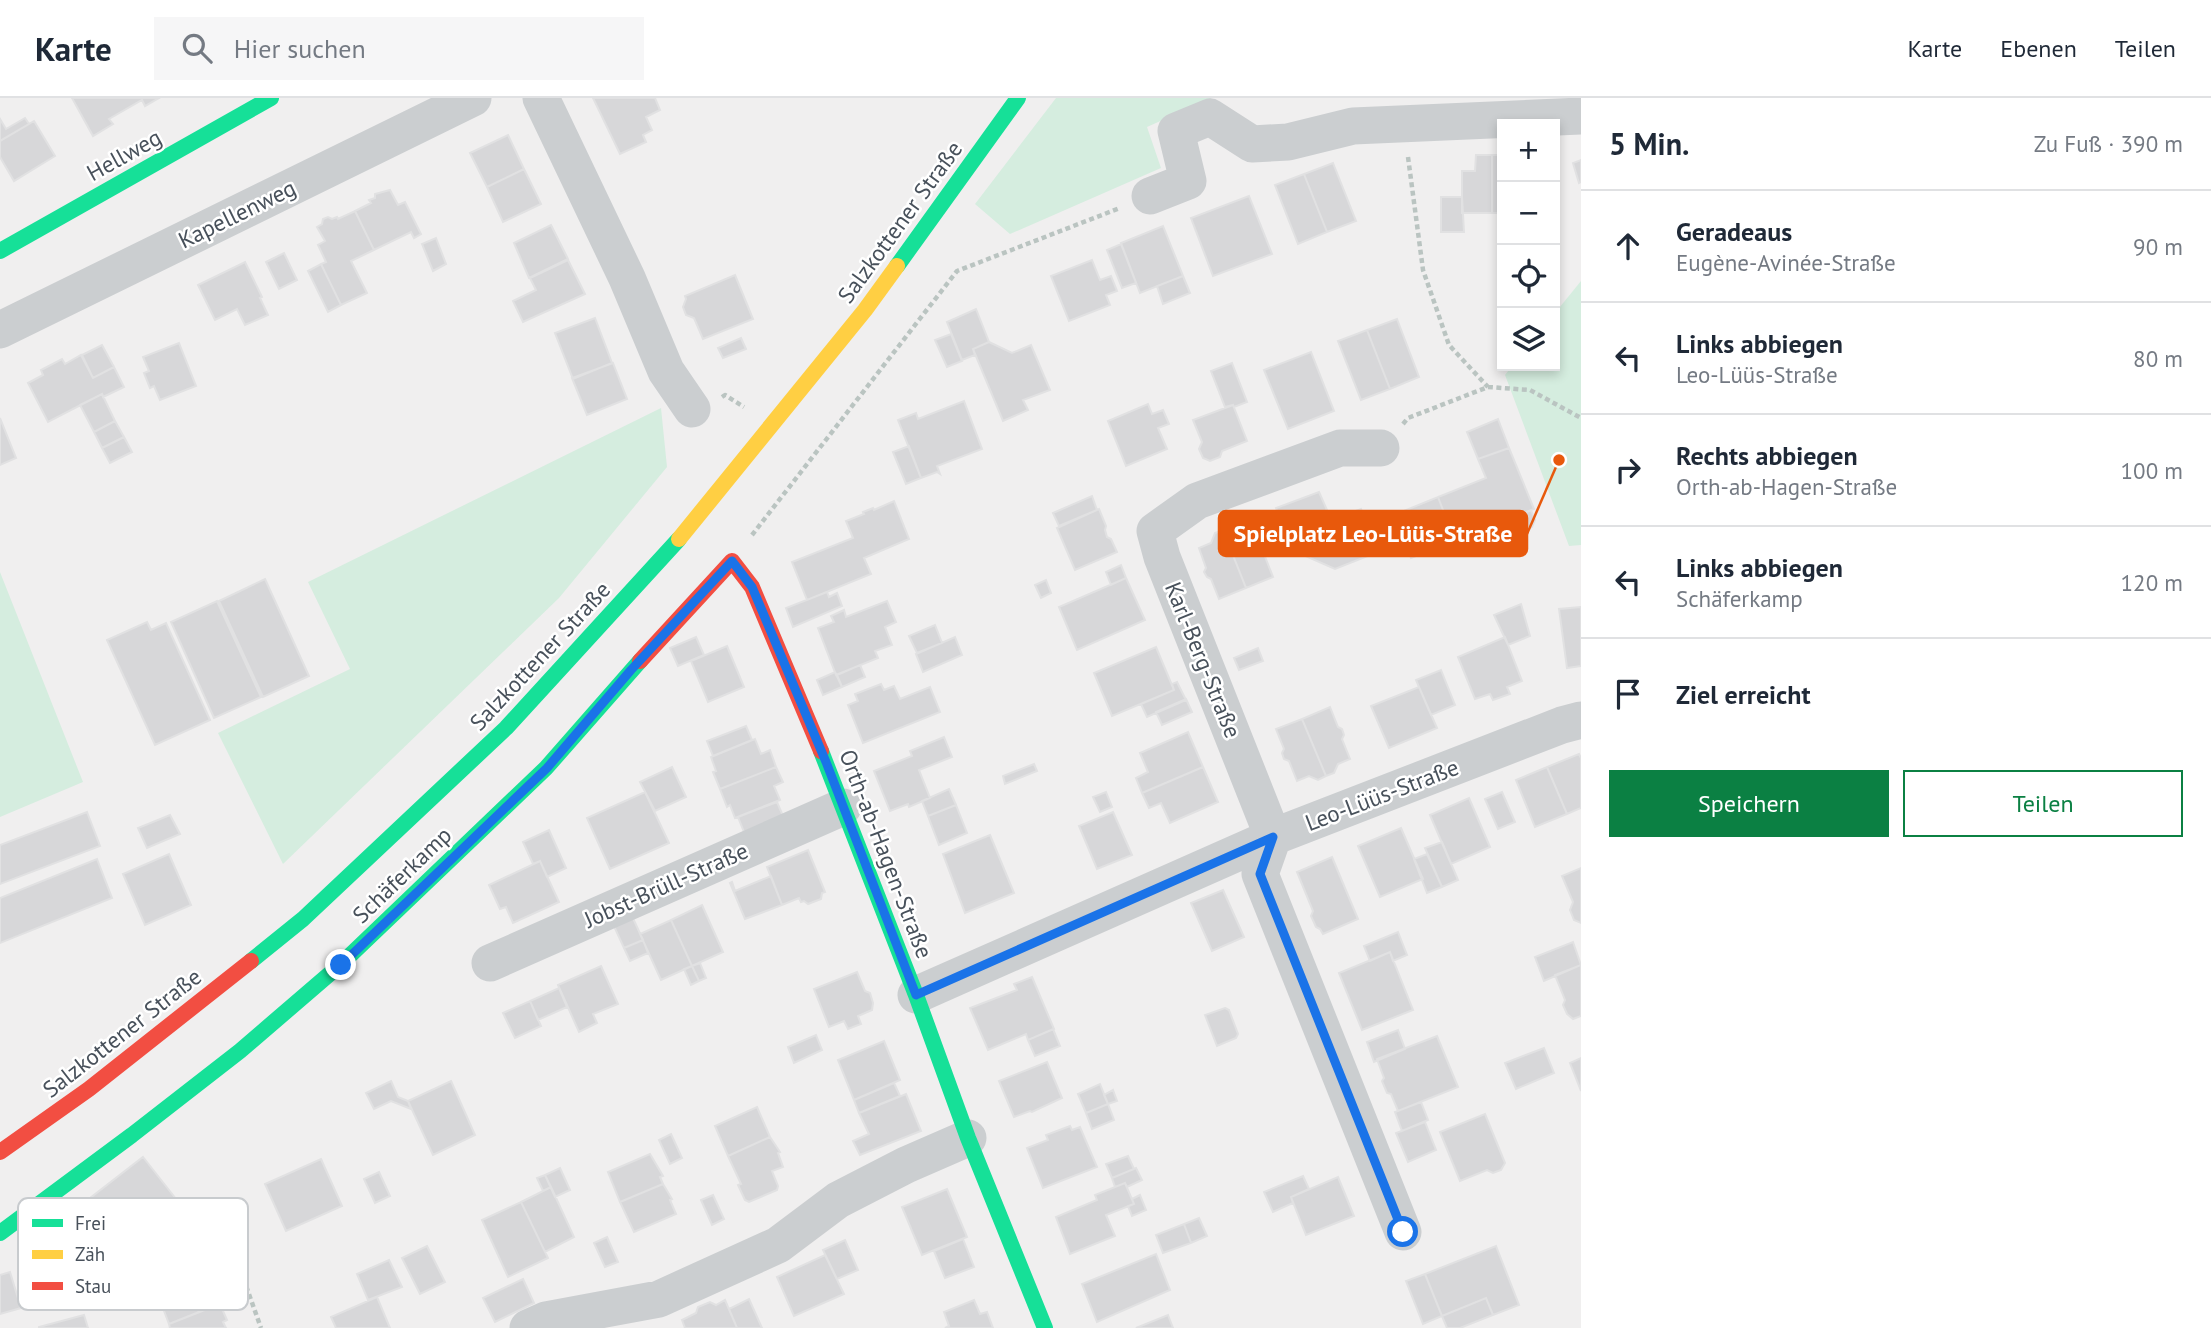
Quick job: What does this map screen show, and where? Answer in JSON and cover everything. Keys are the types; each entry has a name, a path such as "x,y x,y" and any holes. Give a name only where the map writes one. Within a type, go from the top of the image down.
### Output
{"street":[{"name":"Hellweg","path":"0,251 271,98"},
{"name":"Kapellenweg","path":"0,330 473,98"},
{"path":"541,98 627,278 666,371 692,409"},
{"name":"Salzkottener Straße","path":"0,1152 89,1089 303,919 506,728 664,558 734,472 865,310 1018,98"},
{"path":"1150,196 1188,181 1176,131 1210,117 1252,144 1288,142 1353,126 1581,116"},
{"name":"Karl-Berg-Straße","path":"1273,837 1161,557 1155,531 1197,501 1340,447 1381,448"},
{"name":"Orth-ab-Hagen-Straße","path":"732,561 752,587 826,762 968,1138 1045,1328"},
{"name":"Schäferkamp","path":"47,1198 240,1051 341,965 547,768 631,670 732,561"},
{"name":"Leo-Lüüs-Straße","path":"916,995 1273,837 1581,720"},
{"name":"Jobst-Brüll-Straße","path":"490,963 843,807"},
{"path":"1273,837 1260,874 1403,1232"},
{"path":"528,1328 546,1320 659,1299 778,1245 838,1200 906,1165 968,1138"}],"path":[{"path":"1407,125 1410,179 1423,270 1449,345 1488,387"},
{"path":"732,561 957,271 1150,196"},
{"path":"1381,448 1408,418 1488,387 1530,390 1581,418"},
{"path":"745,408 753,398"},
{"path":"6,1229 18,1258"},
{"path":"248,1291 261,1328"}],"green space":[{"path":"1056,98 1212,98 1147,127 1161,168 1010,234 975,204"},
{"path":"1581,281 1581,545 1569,546 1505,375 1508,371 1560,371 1560,307"},
{"path":"661,408 667,467 559,598 283,864 218,733 350,669 308,582"},
{"path":"0,572 83,782 0,817"}],"building":[{"path":"72,98 159,98 145,106 142,100 109,119 113,124 93,136"},
{"path":"593,98 655,98 660,110 646,117 652,130 643,135 646,142 620,154"},
{"path":"25,118 29,124 0,141 0,119 6,129"},
{"path":"34,121 55,156 14,181 0,157 0,141"},
{"path":"508,135 524,169 487,187 470,153"},
{"path":"1476,155 1492,155 1492,213 1462,213 1462,171 1475,171"},
{"path":"1492,155 1497,155 1497,213 1492,213"},
{"path":"1581,160 1581,182 1579,183 1573,163"},
{"path":"1333,163 1356,221 1327,232 1304,174"},
{"path":"524,169 541,204 503,222 487,187"},
{"path":"1304,174 1327,232 1298,244 1275,185"},
{"path":"390,190 398,205 405,202 421,234 414,238 411,232 374,250 355,211 371,203 369,200 375,198 375,194"},
{"path":"1249,196 1272,254 1213,276 1191,218"},
{"path":"1441,197 1462,197 1464,232 1441,232"},
{"path":"355,211 374,250 351,261 367,293 341,305 321,264 326,262 318,245 325,241 317,227 322,224 323,219 338,219"},
{"path":"551,225 568,259 529,278 514,243"},
{"path":"1163,226 1183,276 1140,293 1121,243"},
{"path":"436,238 446,264 433,271 422,244"},
{"path":"1121,244 1136,283 1122,288 1107,250"},
{"path":"284,253 297,280 279,289 266,262"},
{"path":"568,260 585,294 523,322 513,301 536,290 530,278"},
{"path":"1092,260 1100,280 1111,276 1117,291 1106,295 1110,305 1069,321 1051,276"},
{"path":"245,262 268,315 245,325 237,309 215,320 198,285"},
{"path":"321,264 341,305 328,312 308,271"},
{"path":"735,275 753,319 703,339 694,318 686,315 683,307 685,296"},
{"path":"1183,276 1190,293 1163,304 1157,286"},
{"path":"976,309 989,342 973,349 975,355 962,360 947,322"},
{"path":"595,318 612,363 573,379 555,333"},
{"path":"1397,319 1419,377 1390,389 1367,330"},
{"path":"1367,330 1390,389 1361,400 1338,341"},
{"path":"951,334 962,361 947,367 935,340"},
{"path":"741,338 746,349 723,358 718,348"},
{"path":"989,342 1012,353 1031,345 1050,390 1023,400 1028,410 1003,421 973,349"},
{"path":"179,343 196,386 160,400 154,386 150,388 144,373 149,371 143,357"},
{"path":"102,345 114,367 93,378 82,355"},
{"path":"1311,352 1334,411 1288,429 1264,370"},
{"path":"81,355 93,378 114,367 124,387 103,397 102,394 48,422 28,383 43,375 41,370 62,359 65,364"},
{"path":"613,363 627,399 587,415 572,378"},
{"path":"1232,363 1247,402 1225,407 1211,371"},
{"path":"102,394 115,421 94,432 80,405"},
{"path":"964,401 982,449 937,466 940,474 937,472 921,478 898,420 916,413 918,419"},
{"path":"1148,404 1152,414 1163,410 1169,424 1158,428 1167,449 1126,466 1108,421"},
{"path":"1233,405 1247,441 1222,451 1220,457 1210,461 1203,458 1199,449 1202,442 1193,420"},
{"path":"0,418 16,458 0,465"},
{"path":"1498,419 1509,448 1478,459 1467,432"},
{"path":"115,421 124,437 102,448 94,432"},
{"path":"124,437 132,452 110,463 102,448"},
{"path":"909,446 921,478 906,484 893,452"},
{"path":"1509,448 1534,509 1455,541 1438,497 1486,478 1478,459"},
{"path":"1319,492 1327,510 1325,521 1336,525 1342,516 1361,509 1378,552 1335,569 1294,551 1276,508"},
{"path":"1092,496 1097,510 1059,526 1053,513"},
{"path":"1438,497 1455,541 1411,558 1394,515"},
{"path":"894,501 909,539 864,558 871,574 807,600 792,562 853,538 846,521"},
{"path":"1099,509 1107,537 1111,539 1117,552 1075,570 1057,528"},
{"path":"1531,510 1535,520 1532,527 1510,535 1504,532 1499,523"},
{"path":"1253,526 1273,577 1246,588 1223,530 1231,527 1240,531"},
{"path":"1223,530 1246,588 1219,599 1211,579 1204,572 1206,568 1199,548 1211,543 1215,533"},
{"path":"1121,565 1126,578 1111,585 1106,572"},
{"path":"1126,578 1145,620 1077,650 1059,607"},
{"path":"265,579 309,676 263,697 219,601"},
{"path":"1046,580 1051,593 1041,598 1035,585"},
{"path":"827,592 829,597 837,593 842,606 793,627 786,608"},
{"path":"217,601 261,697 214,718 171,622"},
{"path":"887,601 896,622 885,627 892,645 875,651 878,658 836,675 818,628 834,622 831,616 844,610 846,617"},
{"path":"1521,604 1530,636 1508,645 1494,615"},
{"path":"1581,607 1581,666 1567,668 1559,609"},
{"path":"147,622 151,630 166,623 210,720 155,745 107,640"},
{"path":"935,625 942,643 917,653 909,636"},
{"path":"696,637 704,655 678,666 670,648"},
{"path":"955,637 962,655 923,672 916,654"},
{"path":"1505,637 1522,681 1507,687 1510,694 1493,700 1490,694 1475,699 1458,657"},
{"path":"727,646 744,687 708,702 691,661"},
{"path":"1156,647 1174,690 1112,716 1094,673"},
{"path":"1258,648 1263,661 1239,670 1234,658"},
{"path":"860,665 865,677 842,687 837,675"},
{"path":"1441,670 1455,705 1431,715 1416,680"},
{"path":"835,672 842,687 823,695 817,680"},
{"path":"1177,682 1186,700 1147,717 1141,704 1174,690 1172,684"},
{"path":"881,684 884,690 894,686 900,699 930,687 940,712 863,743 848,705 858,701 855,694"},
{"path":"1419,687 1437,728 1389,748 1371,706"},
{"path":"1186,699 1192,712 1162,725 1156,712"},
{"path":"1330,707 1338,727 1342,729 1342,739 1350,759 1338,764 1334,773 1326,776 1302,719"},
{"path":"1302,719 1326,776 1318,780 1309,776 1297,781 1289,761 1284,759 1282,753 1284,749 1276,729"},
{"path":"746,726 752,740 713,756 707,741"},
{"path":"1188,732 1203,767 1142,793 1136,778 1148,772 1140,753"},
{"path":"944,737 952,757 919,770 930,798 890,811 874,771 912,756 910,751"},
{"path":"755,739 761,754 770,750 776,767 720,789 713,772 716,771 711,757"},
{"path":"1579,754 1581,808 1567,814 1547,767"},
{"path":"1034,764 1037,771 1005,784 1003,776"},
{"path":"672,767 686,797 655,811 640,782"},
{"path":"776,767 783,782 774,786 780,800 735,818 720,789"},
{"path":"1203,767 1218,802 1170,823 1161,803 1149,808 1142,793"},
{"path":"1547,767 1567,814 1535,827 1516,780"},
{"path":"949,789 956,805 928,816 922,801"},
{"path":"645,792 669,843 610,869 587,818"},
{"path":"1106,792 1112,807 1100,812 1093,797"},
{"path":"1502,792 1515,822 1498,829 1485,799"},
{"path":"1469,798 1490,847 1451,864 1430,815"},
{"path":"777,802 783,816 744,832 738,817"},
{"path":"956,805 967,833 939,845 928,816"},
{"path":"87,812 100,846 0,884 0,845"},
{"path":"1113,812 1132,855 1097,869 1079,826"},
{"path":"170,815 180,834 147,848 138,828"},
{"path":"1401,828 1423,879 1380,897 1358,846"},
{"path":"549,830 566,868 547,877 540,861 533,864 523,842"},
{"path":"990,835 1014,893 965,913 943,854"},
{"path":"1442,842 1458,880 1442,887 1425,848"},
{"path":"808,850 825,892 822,893 821,899 808,904 801,902 799,898 782,905 767,867"},
{"path":"169,854 191,905 145,925 123,874"},
{"path":"1427,854 1442,887 1427,893 1414,859"},
{"path":"1332,857 1358,919 1323,934 1311,916 1313,911 1297,872"},
{"path":"97,859 112,898 0,943 0,898"},
{"path":"540,861 559,902 513,923 506,907 500,909 489,885"},
{"path":"1581,868 1581,923 1574,920 1570,910 1573,902 1562,876"},
{"path":"771,876 782,905 745,919 730,883 732,882 735,891"},
{"path":"1223,890 1244,937 1212,951 1191,903"},
{"path":"702,905 723,952 692,966 671,920"},
{"path":"632,916 643,940 624,948 613,924"},
{"path":"671,920 692,966 661,980 640,934"},
{"path":"1398,932 1407,955 1393,961 1390,952 1370,961 1364,946"},
{"path":"643,940 648,953 630,961 624,948"},
{"path":"1573,942 1581,965 1544,981 1535,957"},
{"path":"1390,952 1413,1010 1362,1030 1339,973"},
{"path":"700,963 706,978 699,981 692,966"},
{"path":"1581,965 1581,1016 1573,1019 1563,1005 1565,1000 1555,975"},
{"path":"601,966 618,1004 593,1014 597,1023 579,1032 558,985"},
{"path":"692,966 699,981 691,985 684,969"},
{"path":"857,972 865,991 870,993 872,1010 858,1016 861,1024 848,1029 844,1021 829,1027 814,989"},
{"path":"1032,977 1054,1029 1028,1040 1026,1034 988,1050 970,1008 1017,990 1014,984"},
{"path":"559,988 567,1007 538,1020 530,1001"},
{"path":"530,1001 541,1026 515,1038 503,1013"},
{"path":"1225,1008 1229,1010 1238,1034 1236,1038 1217,1046 1205,1015"},
{"path":"1053,1029 1060,1046 1035,1056 1028,1040"},
{"path":"1398,1030 1405,1049 1374,1062 1367,1042"},
{"path":"816,1035 822,1050 794,1063 788,1047"},
{"path":"1437,1036 1458,1087 1398,1111 1382,1081 1384,1078 1377,1059"},
{"path":"884,1041 900,1080 854,1100 838,1060"},
{"path":"1544,1048 1554,1073 1516,1089 1505,1063"},
{"path":"1581,1058 1581,1091 1570,1063"},
{"path":"1047,1062 1062,1098 1014,1117 999,1081"},
{"path":"391,1081 398,1097 408,1101 411,1109 391,1101 374,1109 366,1093"},
{"path":"451,1081 475,1135 433,1155 408,1101"},
{"path":"894,1083 900,1096 859,1113 854,1100"},
{"path":"1100,1084 1108,1104 1086,1113 1078,1094"},
{"path":"1113,1090 1117,1101 1108,1104 1104,1095"},
{"path":"906,1094 921,1131 860,1155 853,1141 869,1134 859,1113"},
{"path":"1421,1102 1428,1120 1402,1131 1395,1112"},
{"path":"1108,1104 1114,1120 1092,1129 1086,1113"},
{"path":"757,1107 770,1137 728,1156 715,1126"},
{"path":"1485,1114 1505,1163 1501,1170 1493,1173 1487,1170 1460,1181 1440,1132"},
{"path":"1425,1122 1436,1150 1408,1162 1396,1133"},
{"path":"1070,1126 1072,1130 1080,1127 1097,1167 1043,1188 1027,1148 1048,1140 1046,1135"},
{"path":"671,1134 682,1158 670,1164 659,1140"},
{"path":"770,1137 780,1152 778,1153 783,1167 772,1171 777,1190 749,1202 745,1200 738,1185 741,1184 728,1156"},
{"path":"650,1154 663,1176 660,1177 663,1184 620,1202 608,1172"},
{"path":"1128,1156 1134,1169 1112,1178 1106,1164"},
{"path":"143,1157 175,1198 90,1198"},
{"path":"321,1159 342,1206 286,1231 265,1184"},
{"path":"560,1168 570,1190 555,1197 545,1175"},
{"path":"1136,1168 1142,1180 1127,1187 1125,1183 1115,1187 1112,1178"},
{"path":"379,1172 390,1196 375,1203 364,1179"},
{"path":"545,1175 551,1187 543,1191 537,1178"},
{"path":"1303,1176 1309,1189 1291,1197 1293,1203 1273,1212 1264,1192"},
{"path":"1338,1177 1354,1216 1306,1235 1291,1197"},
{"path":"1125,1183 1134,1204 1106,1215 1115,1236 1070,1254 1056,1217 1097,1200 1095,1195"},
{"path":"663,1184 672,1199 670,1200 676,1214 634,1232 620,1202"},
{"path":"551,1187 574,1237 545,1252 521,1202"},
{"path":"947,1189 967,1237 922,1255 902,1207"},
{"path":"713,1195 724,1219 712,1225 701,1200"},
{"path":"1140,1195 1146,1210 1132,1216 1128,1206 1134,1204 1132,1199"},
{"path":"521,1202 548,1258 508,1277 482,1220"},
{"path":"1199,1218 1207,1236 1191,1243 1184,1224"},
{"path":"1184,1224 1191,1243 1163,1253 1156,1235"},
{"path":"607,1237 618,1262 605,1267 594,1243"},
{"path":"963,1239 974,1267 945,1278 934,1251"},
{"path":"845,1240 858,1270 837,1279 823,1250"},
{"path":"427,1246 445,1282 420,1294 402,1258"},
{"path":"1496,1246 1519,1305 1493,1315 1486,1298 1442,1316 1425,1274"},
{"path":"1156,1254 1170,1290 1097,1322 1082,1284"},
{"path":"825,1255 844,1294 794,1316 777,1277"},
{"path":"389,1260 402,1287 368,1300 357,1274"},
{"path":"10,1272 18,1298 18,1309 0,1314 0,1275"},
{"path":"1425,1274 1442,1316 1423,1324 1406,1281"},
{"path":"523,1279 534,1303 495,1322 483,1298"},
{"path":"377,1297 390,1328 336,1328 331,1317"},
{"path":"1486,1298 1493,1315 1460,1328 1447,1328 1442,1316"},
{"path":"749,1299 762,1328 737,1328 729,1309"},
{"path":"725,1300 737,1328 685,1328 682,1320 696,1313 698,1307 710,1302 716,1305"},
{"path":"974,1300 980,1314 987,1312 993,1328 945,1328 949,1326 944,1312"},
{"path":"164,1310 198,1310 199,1312 169,1324"},
{"path":"205,1310 223,1310 227,1320 223,1322 226,1328 170,1328 169,1324"},
{"path":"84,1315 88,1328 39,1328 39,1327"},
{"path":"1168,1315 1173,1328 1136,1328"}],"traffic: fast":[{"path":"0,251 271,98"},
{"path":"897,266 1018,98"},
{"path":"251,961 303,919 506,728 679,539"},
{"path":"47,1198 240,1051 340,965 546,768 640,661"},
{"path":"821,751 916,995 968,1138 1045,1328"},
{"path":"0,1233 18,1220"}],"traffic: slow":[{"path":"679,539 865,310 897,266"}],"traffic: jam":[{"path":"640,661 732,561 752,587 821,751"},
{"path":"0,1152 89,1089 251,961"}],"place":[{"name":"Spielplatz Leo-Lüüs-Straße","path":"1559,460"}],"route":[{"path":"341,965 547,768 631,670 732,561 752,587 826,762 916,995 1273,837 1260,874 1403,1232"}]}
